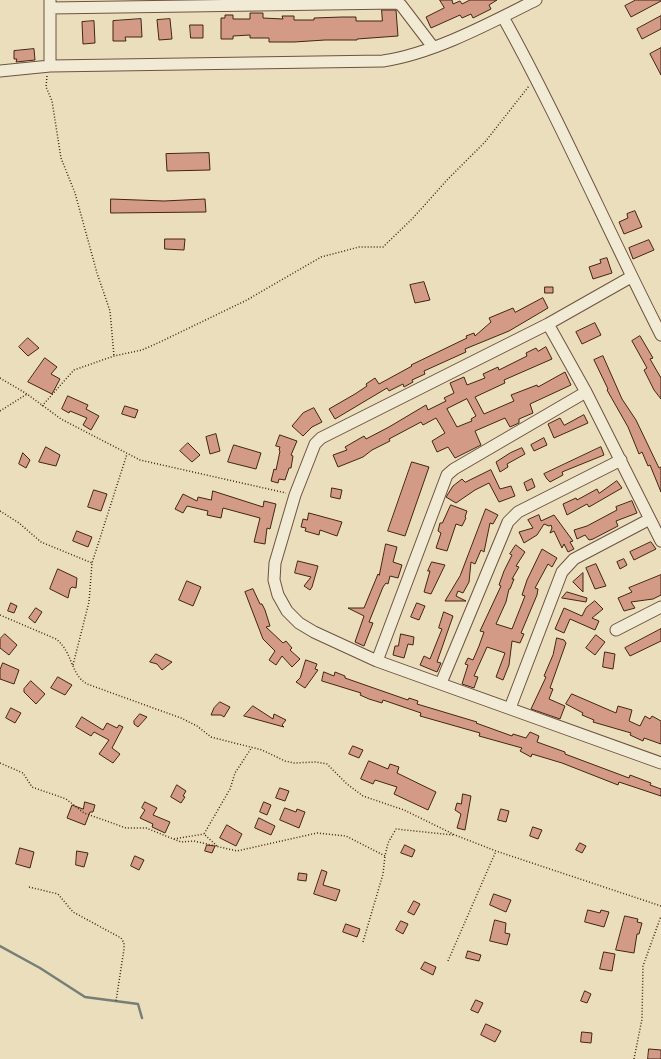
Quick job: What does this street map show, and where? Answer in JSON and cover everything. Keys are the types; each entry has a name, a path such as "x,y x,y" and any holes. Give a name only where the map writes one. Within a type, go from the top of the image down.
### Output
{"street":[{"path":"0,71 47,67 350,62 402,58 503,17 529,2"},
{"path":"47,67 50,4 397,3 401,5 432,47"},
{"path":"503,17 536,76 631,277 661,335"},
{"path":"631,277 548,324 321,438 315,444 295,495 275,563 274,580 278,595 287,611 299,623 314,632 377,661 661,763"},
{"path":"548,324 586,392 661,541"},
{"path":"377,661 447,475 454,469 586,392"},
{"path":"441,683 508,522 512,516 621,460"},
{"path":"510,708 566,565 574,559 650,520"},
{"path":"616,630 661,607"}],"path":[{"path":"47,67 43,73 47,75 46,87 52,100 61,158 75,193 97,273 110,311 114,356"},
{"path":"42,406 74,370 114,356 142,350 160,342 247,300 321,257 359,247 383,246 413,218 448,179 485,142 536,76"},
{"path":"0,378 27,394 61,419 140,460 161,466 295,495"},
{"path":"0,411 27,394"},
{"path":"73,665 89,602 92,563 127,454"},
{"path":"0,511 19,523 41,542 92,563"},
{"path":"0,615 56,639 67,650 78,676 87,684 181,718 197,726 211,737 252,747 285,761 294,763 316,762 327,764 347,784 363,796 404,810 455,835 661,906"},
{"path":"204,834 230,789 235,773 252,747"},
{"path":"0,763 23,773 32,787 66,799 84,813 126,828 146,828 181,842 194,842 237,851 317,833 346,836 385,856"},
{"path":"363,942 383,874 388,843 396,829 455,835"},
{"path":"173,839 204,834"},
{"path":"204,834 218,847"},
{"path":"448,961 496,850"},
{"path":"29,887 58,894 73,912 121,938 124,943 124,949 116,1001"},
{"path":"634,1059 642,1020 643,966 661,916"}],"building":[{"path":"440,0 452,0 453,4 460,1 462,4 470,0 497,0 489,5 491,9 473,18 471,14 462,18 460,15 431,28 426,17 444,8"},
{"path":"636,0 661,1 631,17 625,6"},
{"path":"382,10 396,10 398,36 357,40 294,42 269,42 269,38 250,38 250,35 233,36 233,39 221,39 221,18 225,18 225,15 233,15 233,19 250,19 250,13 263,13 263,18 283,19 282,16 294,16 294,20 314,20 314,18 356,17 356,21 382,21"},
{"path":"661,16 661,29 642,39 637,29"},
{"path":"141,19 142,37 125,37 126,41 113,41 113,21"},
{"path":"170,19 172,39 159,40 157,20"},
{"path":"94,21 95,43 83,44 82,22"},
{"path":"190,25 203,25 203,38 191,38"},
{"path":"661,48 661,75 650,54"},
{"path":"34,49 35,60 16,62 17,59 14,59 14,51"},
{"path":"209,153 210,170 167,171 166,154"},
{"path":"111,199 164,201 205,199 206,212 111,213"},
{"path":"635,211 642,227 624,234 619,222 628,218 627,214"},
{"path":"165,239 185,239 184,250 165,249"},
{"path":"649,240 654,250 633,259 629,248"},
{"path":"607,258 612,273 593,279 589,267 601,263 600,260"},
{"path":"424,282 430,300 415,303 410,285"},
{"path":"545,287 553,287 553,293 545,293"},
{"path":"543,298 548,308 509,331 465,349 466,352 424,371 425,374 412,380 413,382 404,387 403,384 389,391 387,388 335,419 329,409 367,386 366,384 375,378 379,384 412,366 411,365 467,338 466,336 474,333 475,336 491,322 489,318 513,308 515,312"},
{"path":"595,323 601,335 582,344 576,332"},
{"path":"640,336 653,358 650,359 661,378 661,399 654,390 644,370 647,368 632,341"},
{"path":"28,338 39,348 28,356 19,347"},
{"path":"546,347 552,359 504,380 505,383 475,397 484,414 514,401 511,395 537,385 538,387 565,372 571,385 530,404 533,413 519,419 519,423 510,427 505,418 475,431 481,445 455,458 448,447 437,452 432,441 445,433 436,418 423,425 421,422 389,439 390,441 372,450 363,457 338,467 333,455 347,450 345,447 364,436 366,439 426,405 428,410 446,401 444,398 454,393 450,383 464,377 467,385 485,378 483,374 498,367 499,370 527,356 526,353 536,348 538,351","holes":["467,399 476,416 471,419 472,421 457,427 447,409"]},
{"path":"603,356 622,399 636,420 659,468 661,467 661,492 650,465 648,466 642,452 639,454 628,427 607,390 608,389 594,360"},
{"path":"45,358 57,367 51,374 60,379 52,394 28,382"},
{"path":"68,396 88,405 86,409 99,416 91,430 83,425 87,418 70,411 69,413 62,409"},
{"path":"125,406 138,410 135,418 122,414"},
{"path":"314,408 322,422 312,427 303,436 292,426 303,413"},
{"path":"584,415 588,423 554,438 548,424 560,418 564,425"},
{"path":"216,434 220,451 210,454 206,437"},
{"path":"280,435 297,441 291,455 293,456 291,468 289,468 285,480 279,479 278,483 271,481 274,469 276,470 280,451 280,447 276,446"},
{"path":"544,438 547,445 534,451 531,445"},
{"path":"188,443 200,455 192,462 180,451"},
{"path":"234,445 261,453 256,469 228,462"},
{"path":"46,447 60,455 56,466 39,462"},
{"path":"601,447 604,455 562,472 563,475 550,482 544,474"},
{"path":"522,448 525,454 507,464 508,467 500,472 496,462 510,453"},
{"path":"23,453 30,460 26,468 19,464"},
{"path":"412,462 429,467 405,536 388,531"},
{"path":"491,470 500,489 511,486 515,496 499,502 489,483 475,490 456,503 446,497 453,486 462,479 465,482"},
{"path":"532,479 535,487 527,491 524,483"},
{"path":"617,481 622,488 589,507 587,504 567,515 563,504 576,498 577,500 597,489 599,493"},
{"path":"332,488 342,490 340,499 331,497"},
{"path":"94,490 107,494 101,511 88,507"},
{"path":"213,491 263,507 264,501 276,504 270,529 267,528 265,544 254,542 260,518 223,508 221,518 207,515 208,511 187,506 183,513 175,509 183,494 197,501 198,497 211,500"},
{"path":"632,501 637,513 616,521 618,526 593,539 589,540 585,535 577,539 574,530 587,526 617,510 616,507"},
{"path":"451,505 467,511 466,518 462,526 456,524 447,551 436,548 441,533 438,531 440,523 442,523"},
{"path":"486,509 498,515 493,524 490,523 484,552 481,550 475,564 471,562 469,582 463,593 458,591 456,596 466,601 445,601 460,576"},
{"path":"309,513 342,522 337,536 320,530 319,535 305,531 306,528 301,527 303,519 307,520"},
{"path":"539,515 541,521 554,515 573,541 570,542 574,549 568,552 564,544 562,548 554,531 550,533 552,528 551,525 549,526 544,524 537,535 524,543 519,532 533,528 528,520"},
{"path":"77,531 92,537 88,547 73,541"},
{"path":"651,542 656,549 634,560 630,552"},
{"path":"386,544 397,547 393,562 402,565 398,578 390,576 388,584 386,583 383,587 369,622 373,623 364,646 355,642 364,616 348,608 364,608 378,574 379,575"},
{"path":"516,545 525,552 516,566 519,567 512,579 514,579 509,589 506,602 496,624 512,629 525,596 522,595 527,580 542,549 557,558 552,567 548,564 535,588 538,589 537,595 521,633 524,634 520,643 512,641 509,665 503,680 496,677 505,653 487,647 474,676 478,677 474,688 462,684 468,665 465,664 468,658 473,660 479,646 484,632 480,631 501,586 499,585 512,555 510,554"},
{"path":"624,559 627,565 620,569 617,562"},
{"path":"298,561 318,566 310,590 304,586 311,577 295,573"},
{"path":"432,562 445,565 431,594 424,592 430,571 428,571"},
{"path":"596,564 606,586 595,589 586,568"},
{"path":"58,569 77,578 76,588 72,587 70,589 68,598 50,589"},
{"path":"583,573 583,592 573,582"},
{"path":"661,575 661,595 653,599 631,602 635,608 624,611 618,598 632,592 629,588"},
{"path":"187,581 201,587 193,606 179,600"},
{"path":"253,589 260,604 262,604 265,610 270,626 266,627 283,643 286,641 292,648 290,650 300,659 292,667 282,656 276,665 269,660 275,651 263,639 245,592"},
{"path":"567,592 587,598 586,602 562,598"},
{"path":"595,601 603,609 592,618 599,621 595,630 570,619 564,633 555,629 564,608 582,616 586,608"},
{"path":"11,603 17,606 14,613 8,611"},
{"path":"417,603 425,606 419,620 411,617"},
{"path":"36,608 42,612 35,623 29,618"},
{"path":"444,612 453,616 437,662 441,663 437,672 420,665 424,656 430,659 442,629 439,628"},
{"path":"661,629 661,641 630,656 625,648"},
{"path":"5,634 17,645 9,655 0,648 0,639"},
{"path":"401,634 414,637 413,645 408,644 404,658 393,655 395,646 398,646"},
{"path":"596,635 605,642 595,655 586,648"},
{"path":"557,638 564,640 566,643 550,688 553,689 549,699 565,706 560,719 531,709 546,677 544,676 553,655"},
{"path":"605,652 615,654 613,669 603,667"},
{"path":"156,654 172,662 162,670 157,664 150,662"},
{"path":"306,660 317,664 315,669 318,670 305,688 296,682 300,678"},
{"path":"3,663 19,670 14,684 0,679 0,670"},
{"path":"324,672 334,676 335,672 345,676 345,678 408,700 409,698 418,701 417,704 477,722 476,723 512,736 513,734 526,738 530,732 539,736 537,742 565,752 565,754 629,778 630,775 651,783 650,785 661,789 661,796 619,782 618,785 562,763 532,754 531,757 520,751 522,748 479,736 480,733 420,716 421,713 383,700 382,703 369,699 360,695 361,693 322,681"},
{"path":"58,677 72,685 65,695 51,688"},
{"path":"31,681 45,694 36,704 24,692 24,689"},
{"path":"572,694 616,713 618,706 632,710 629,721 640,726 645,716 650,719 652,716 661,721 661,744 644,738 643,741 630,735 631,733 593,722 594,720 582,715 583,713 566,704"},
{"path":"220,702 230,707 224,717 221,715 211,715 214,708"},
{"path":"253,706 273,719 274,714 286,720 282,725 284,727 244,716"},
{"path":"11,708 21,713 15,723 6,718"},
{"path":"140,714 147,717 138,727 134,724 134,721"},
{"path":"82,717 103,730 107,723 117,728 119,725 123,727 112,748 120,754 113,763 99,754 109,740 94,732 91,736 76,727"},
{"path":"353,746 363,750 359,758 349,754"},
{"path":"369,761 388,769 390,764 399,767 397,773 436,792 428,810 394,794 397,787 375,780 373,784 361,779"},
{"path":"177,785 186,791 183,796 185,797 181,803 171,797"},
{"path":"280,788 289,791 285,801 276,798"},
{"path":"463,794 471,796 465,830 457,828 461,814 455,810 457,803 461,804"},
{"path":"85,802 95,805 93,812 90,812 85,825 67,818 72,805 83,809"},
{"path":"145,802 157,808 153,815 170,822 165,833 152,827 153,824 140,818 145,810 142,808"},
{"path":"264,802 271,805 267,815 260,812"},
{"path":"285,808 296,812 297,809 305,812 299,828 280,820"},
{"path":"501,809 509,811 506,822 498,820"},
{"path":"259,818 275,826 271,835 255,828"},
{"path":"227,825 242,834 236,846 220,838"},
{"path":"533,827 542,830 538,839 530,836"},
{"path":"580,843 586,846 582,853 576,850"},
{"path":"207,845 215,846 212,853 205,851"},
{"path":"405,845 415,850 412,857 401,853"},
{"path":"20,848 34,852 30,868 16,864"},
{"path":"77,851 88,853 84,867 76,865"},
{"path":"135,856 144,860 139,870 131,866"},
{"path":"322,870 327,872 323,885 340,890 336,901 314,894"},
{"path":"299,873 307,874 306,881 298,880"},
{"path":"494,894 511,900 506,912 490,905"},
{"path":"414,901 420,904 414,915 408,912"},
{"path":"588,910 600,913 601,910 609,912 604,927 585,922"},
{"path":"625,916 638,919 637,922 642,923 639,934 637,934 634,953 616,950"},
{"path":"495,920 506,923 505,933 510,934 507,945 490,941"},
{"path":"401,921 408,924 403,934 396,930"},
{"path":"346,924 360,929 357,937 343,932"},
{"path":"468,951 481,955 479,961 466,958"},
{"path":"604,952 615,954 612,971 600,969"},
{"path":"425,962 436,967 433,975 421,969"},
{"path":"585,991 591,994 587,1003 581,1001"},
{"path":"476,1000 483,1003 478,1013 471,1010"},
{"path":"486,1024 501,1031 495,1042 481,1035"},
{"path":"582,1032 592,1033 591,1043 581,1042"},
{"path":"649,1049 661,1050 661,1059 648,1059"}],"waterway":[{"path":"0,946 40,968 85,997 138,1004 142,1018"}]}
